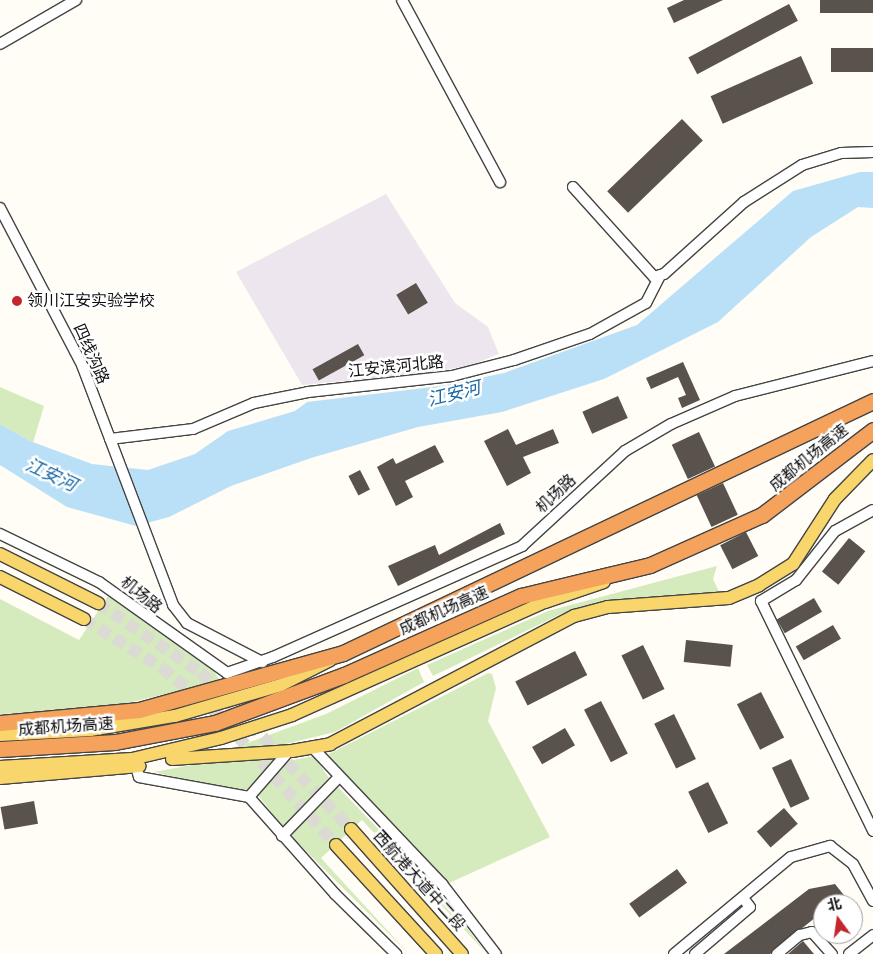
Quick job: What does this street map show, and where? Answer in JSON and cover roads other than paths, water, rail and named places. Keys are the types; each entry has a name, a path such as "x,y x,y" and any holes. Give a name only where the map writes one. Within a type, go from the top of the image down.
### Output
{"highway":[{"name":"成都机场高速","path":"0,723 139,710 343,653 873,401"},
{"name":"成都机场高速","path":"0,749 115,742 215,723 344,675 521,596 650,565 762,515 873,430"}],"main road":[{"path":"0,778 136,766 172,759 289,751 330,744 574,616 608,607 729,598 759,585 793,564 835,498 873,460"},
{"path":"0,554 98,603"},
{"path":"172,759 266,724 545,602 650,565"},
{"path":"0,577 84,619"},
{"path":"0,735 100,729 175,716 253,694 343,653"},
{"path":"0,768 132,758 266,724"},
{"name":"西航港大道中二段","path":"351,829 462,954"},
{"path":"336,844 436,954"}],"street":[{"path":"0,44 76,0"},
{"path":"402,0 500,182"},
{"path":"573,186 654,277 660,275 744,202 802,165 841,153 873,152"},
{"name":"四线沟路","path":"0,208 82,365 120,462"},
{"name":"江安滨河北路","path":"110,439 193,429 254,403 290,396 452,376 514,360 590,334 646,303 660,275"},
{"name":"机场路","path":"0,534 99,582 223,671 262,662 522,546 625,451 671,424 735,396 873,360"},
{"name":"机场路","path":"120,462 174,605 187,623 262,662"},
{"path":"873,510 835,531 796,580 761,601 873,831"},
{"path":"312,747 338,778 442,884 496,954"},
{"path":"249,797 289,751"},
{"path":"136,766 139,776 249,797 282,836 396,954"},
{"path":"282,836 338,778"},
{"path":"674,954 791,857 830,846 853,864 873,901"},
{"path":"689,941 698,953 750,908 743,898"},
{"path":"777,954 800,935 812,932 832,954"},
{"path":"849,954 873,935"}],"water":[{"name":"江安河","path":"860,172 873,172 873,208 858,207 811,237 718,322 604,379 502,412 418,427 311,458 231,486 169,517 136,526 67,507 0,465 0,424 30,441 92,464 148,470 195,454 228,431 295,411 307,402 441,386 504,373 637,325 793,191"}],"tunnel":[{"path":"98,603 200,672 351,829"},
{"path":"84,619 162,668 213,709 336,845"}],"place":[{"name":"领川江安实验学校","path":"17,301"}]}
